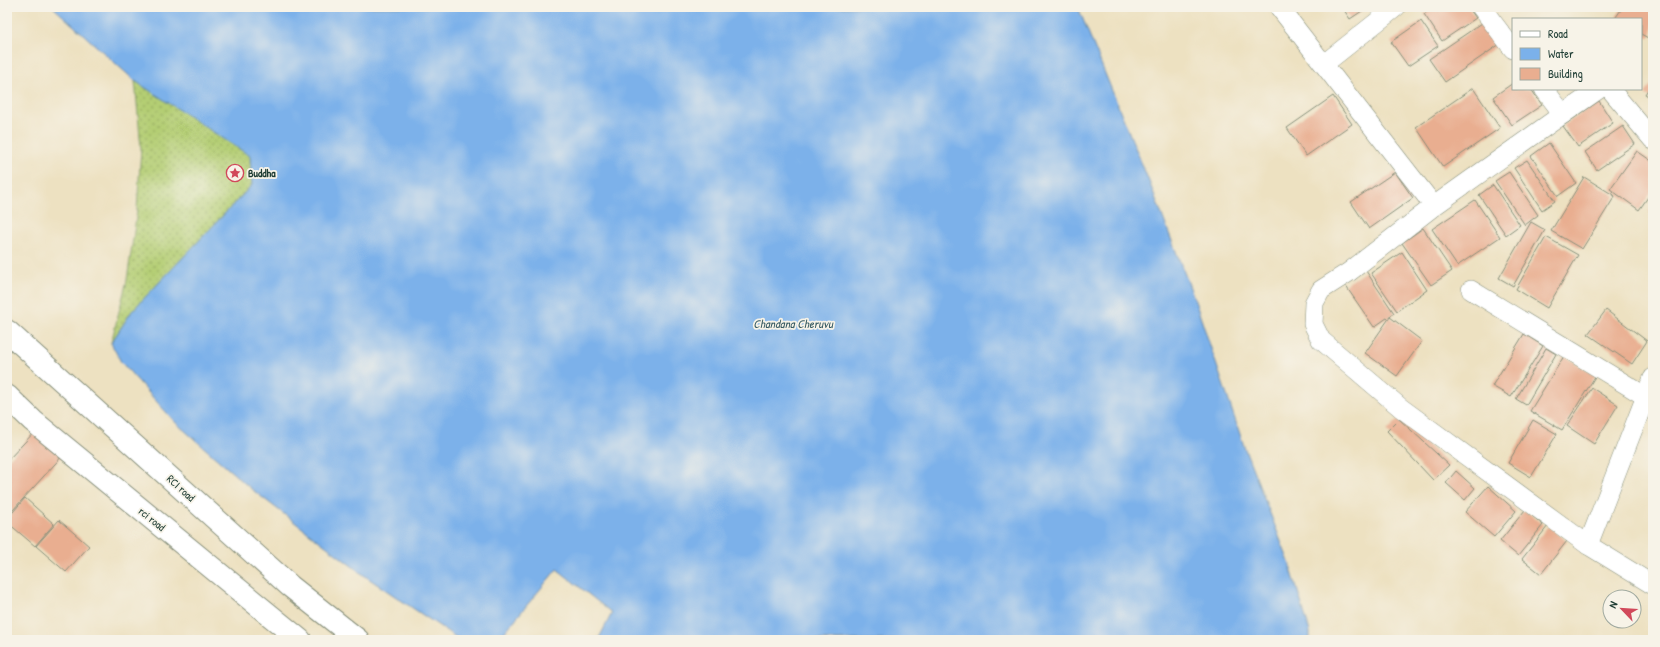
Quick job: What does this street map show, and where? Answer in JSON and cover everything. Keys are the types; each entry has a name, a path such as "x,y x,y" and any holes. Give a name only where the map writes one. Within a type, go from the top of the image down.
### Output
{"main road":[{"name":"RCI road","path":"7,331 290,586 358,640"},
{"name":"rci road","path":"7,396 33,421 300,640"}],"street":[{"path":"1279,7 1434,206"},
{"path":"1324,64 1396,7"},
{"path":"1481,7 1512,48"},
{"path":"1545,90 1563,114"},
{"path":"1598,90 1434,206 1349,272 1321,290 1314,303 1313,324 1321,340 1401,408 1588,545 1653,585"},
{"path":"1611,90 1653,140"},
{"path":"1471,290 1650,398"},
{"path":"1588,545 1650,398 1653,378"}],"green space":[{"path":"135,81 250,155 252,185 132,311 111,343 127,280 137,211 141,148"}],"water":[{"name":"Chandana Cheruvu","path":"53,7 1078,7 1150,184 1194,298 1245,449 1289,562 1310,632 1310,640 598,640 612,613 557,569 498,640 460,640 365,576 250,488 175,422 121,362 111,343 132,311 252,185 250,156 135,81"}],"building":[{"path":"1342,7 1368,7 1350,19"},
{"path":"1434,7 1468,7 1476,18 1442,41 1424,14"},
{"path":"1623,7 1653,7 1653,30 1648,38 1642,35 1642,18 1616,17"},
{"path":"1421,21 1438,46 1408,66 1391,42"},
{"path":"1485,21 1500,44 1445,82 1429,59"},
{"path":"1653,82 1653,99 1645,94"},
{"path":"1512,84 1512,90 1532,90 1542,105 1512,125 1493,97"},
{"path":"1473,88 1500,128 1443,167 1416,127"},
{"path":"1333,96 1352,124 1306,156 1287,128"},
{"path":"1599,101 1613,123 1578,147 1563,126"},
{"path":"1623,126 1635,144 1597,170 1585,152"},
{"path":"1549,143 1576,183 1558,196 1531,156"},
{"path":"1637,151 1653,162 1653,190 1639,210 1610,189"},
{"path":"1527,160 1555,201 1542,210 1514,168"},
{"path":"1395,172 1413,198 1369,229 1351,202"},
{"path":"1509,172 1538,215 1525,225 1495,181"},
{"path":"1584,177 1615,196 1582,249 1551,231"},
{"path":"1493,185 1520,225 1506,235 1479,195"},
{"path":"1475,200 1500,237 1457,266 1432,229"},
{"path":"1653,207 1653,215 1649,212"},
{"path":"1531,222 1545,230 1513,286 1499,278"},
{"path":"1423,228 1452,271 1431,285 1402,243"},
{"path":"1546,237 1578,255 1547,308 1516,289"},
{"path":"1402,252 1427,290 1397,311 1371,273"},
{"path":"1366,271 1394,313 1374,327 1345,285"},
{"path":"1606,310 1647,341 1632,364 1588,334"},
{"path":"1390,317 1422,341 1397,376 1365,353"},
{"path":"1524,334 1543,346 1511,397 1492,386"},
{"path":"1546,348 1556,354 1526,405 1516,399"},
{"path":"1564,356 1596,375 1562,430 1530,411"},
{"path":"1592,388 1618,405 1594,444 1567,426"},
{"path":"1399,419 1449,465 1433,480 1387,431"},
{"path":"1533,420 1557,434 1531,477 1508,463"},
{"path":"39,427 65,453 12,511 7,506 7,461"},
{"path":"1456,471 1475,488 1465,500 1446,483"},
{"path":"1488,486 1516,511 1494,537 1465,512"},
{"path":"25,498 54,524 35,546 7,522 7,519"},
{"path":"1525,510 1543,525 1518,556 1500,541"},
{"path":"59,520 89,546 66,572 36,546"},
{"path":"1548,526 1567,541 1541,574 1522,559"}],"place":[{"name":"Buddha","path":"235,173"}]}
